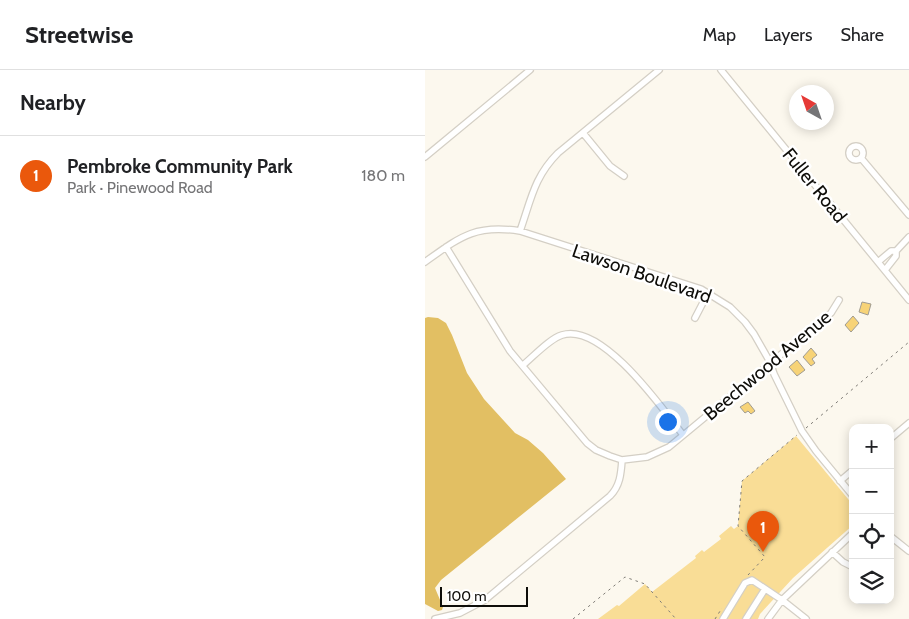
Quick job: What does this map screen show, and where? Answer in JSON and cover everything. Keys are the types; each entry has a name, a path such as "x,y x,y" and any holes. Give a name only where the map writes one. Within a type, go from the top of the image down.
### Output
{"street":[{"path":"425,157 530,70"},
{"path":"520,231 537,181 546,166 659,70"},
{"name":"Fuller Road","path":"721,70 909,300"},
{"path":"583,133 610,166 624,176"},
{"path":"861,158 909,216"},
{"name":"Lawson Boulevard","path":"425,262 467,234 497,229 520,231 672,279 707,293 730,307 745,322 770,362 802,431 849,491"},
{"path":"878,262 891,251 896,250 909,237"},
{"name":"Beechwood Avenue","path":"446,247 505,343 587,443 596,450 622,460 647,458 669,447 831,313 839,300"},
{"path":"885,270 896,256 896,250"},
{"path":"695,318 707,293"},
{"path":"523,365 556,337 572,334 585,337 610,351 624,364 683,435"},
{"path":"894,436 909,424"},
{"path":"435,619 460,614 485,600 610,496 615,491 620,480 622,460"},
{"path":"840,481 849,473"},
{"path":"768,619 782,600 849,537"},
{"path":"894,539 909,551"},
{"path":"833,552 849,565"},
{"path":"723,619 745,584 752,580 806,619"},
{"path":"746,619 765,589"}],"path":[{"path":"748,575 765,557 738,526 741,481 909,342"},
{"path":"573,619 625,577 645,584 676,619"},
{"path":"715,619 726,603"}],"shaded area":[{"path":"425,318 438,318 446,323 467,373 484,399 515,433 528,440 543,453 566,479 441,580 435,588 443,607 442,610 438,611 425,604"},
{"path":"796,436 849,500 849,529 793,578 760,614 758,619 598,619 617,605 619,606 645,584 652,592 696,558 695,556 702,550 704,552 721,539 719,536 731,526 734,529 738,526 742,481"}],"building":[{"path":"862,302 871,304 868,315 859,312"},
{"path":"853,316 859,323 851,332 845,325"},
{"path":"811,348 817,355 812,359 815,363 811,366 803,357"},
{"path":"797,360 805,370 797,376 789,367"},
{"path":"748,402 755,411 751,414 748,411 745,413 740,407"}],"place":[{"name":"Pembroke Community Park","path":"763,552"}]}
